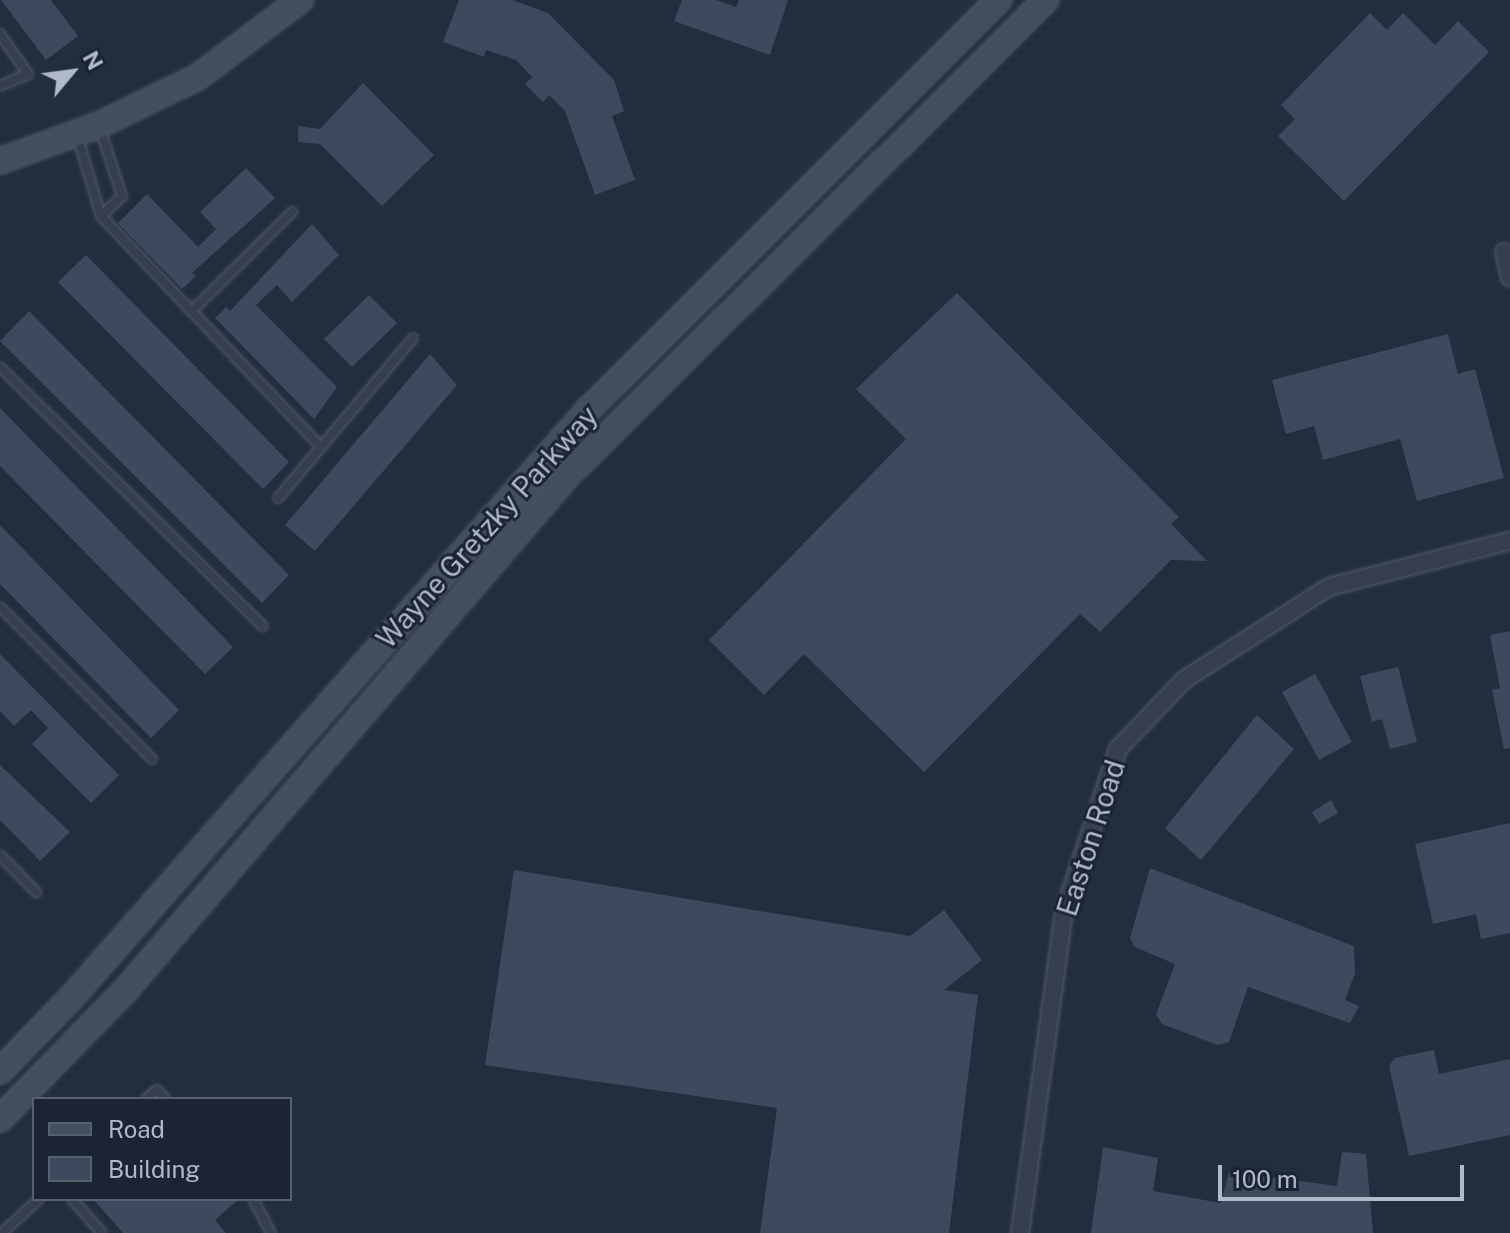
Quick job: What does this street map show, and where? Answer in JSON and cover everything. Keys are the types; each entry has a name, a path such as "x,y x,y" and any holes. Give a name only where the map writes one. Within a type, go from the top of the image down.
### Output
{"main road":[{"path":"0,161 88,129 198,77 300,0"},
{"name":"Wayne Gretzky Parkway","path":"0,1071 71,998 589,409 999,0"},
{"name":"Wayne Gretzky Parkway","path":"0,1119 123,993 567,476 1046,0"}],"street":[{"path":"1504,252 1510,277"},
{"name":"Easton Road","path":"1020,1233 1064,912 1118,749 1184,680 1329,587 1510,541"}],"lane":[{"path":"0,34 28,74 0,86"},
{"path":"88,129 101,216 320,446"},
{"path":"88,129 122,196 101,216"},
{"path":"192,311 292,212"},
{"path":"278,498 413,338"},
{"path":"0,367 263,626"},
{"path":"0,607 152,759"},
{"path":"0,855 36,892"},
{"path":"148,1097 157,1090 163,1097"},
{"path":"2,1233 37,1201"},
{"path":"74,1201 102,1233"},
{"path":"254,1201 271,1233"}],"building":[{"path":"1,0 51,0 78,36 46,60"},
{"path":"459,0 512,0 548,13 614,80 624,111 612,116 635,180 595,195 565,111 549,95 543,102 525,84 532,77 516,60 486,50 484,57 443,42"},
{"path":"682,0 716,0 736,7 739,0 788,0 770,55 674,21"},
{"path":"1370,13 1387,30 1403,13 1435,45 1458,21 1489,52 1344,201 1278,136 1295,119 1281,105"},
{"path":"363,83 434,155 382,206 320,144 298,142 298,126 320,129"},
{"path":"246,168 275,198 192,273 196,276 182,289 118,223 147,194 198,247 216,229 200,212"},
{"path":"312,224 339,255 292,302 277,285 256,305 337,387 314,419 215,318 226,307 230,311"},
{"path":"86,255 289,462 263,489 58,282"},
{"path":"957,293 1179,517 1171,524 1207,561 1171,560 1100,632 1080,614 924,772 804,654 764,695 709,640 906,439 856,389"},
{"path":"369,295 397,323 352,367 324,339"},
{"path":"29,311 289,575 262,603 0,341"},
{"path":"1448,334 1458,374 1475,369 1504,478 1417,501 1400,439 1323,460 1314,426 1286,434 1272,380"},
{"path":"430,354 457,385 315,551 285,525"},
{"path":"0,408 233,647 205,674 0,466"},
{"path":"0,525 179,710 151,738 0,584"},
{"path":"1510,631 1510,748 1504,749 1492,690 1500,688 1490,635"},
{"path":"0,654 119,775 91,803 32,744 48,728 31,710 14,726 0,711"},
{"path":"1398,667 1417,742 1390,749 1382,719 1372,722 1360,676"},
{"path":"1315,674 1352,742 1319,760 1282,692"},
{"path":"1257,715 1294,749 1201,860 1165,828"},
{"path":"0,765 70,832 40,861 0,820"},
{"path":"1331,800 1338,813 1319,824 1312,812"},
{"path":"1510,823 1510,933 1481,939 1476,914 1433,924 1415,844"},
{"path":"1150,868 1354,946 1355,973 1345,1000 1359,1006 1350,1023 1248,987 1229,1042 1218,1045 1162,1024 1156,1014 1175,964 1135,947 1130,938"},
{"path":"514,870 910,936 944,910 982,960 944,990 978,995 949,1233 760,1233 777,1108 485,1065"},
{"path":"1434,1050 1439,1074 1510,1059 1510,1135 1409,1156 1389,1066 1394,1058"},
{"path":"1103,1147 1158,1158 1153,1191 1221,1203 1229,1172 1337,1186 1342,1152 1366,1154 1373,1233 1091,1233"},
{"path":"95,1201 237,1201 215,1220 226,1233 123,1233"}]}
